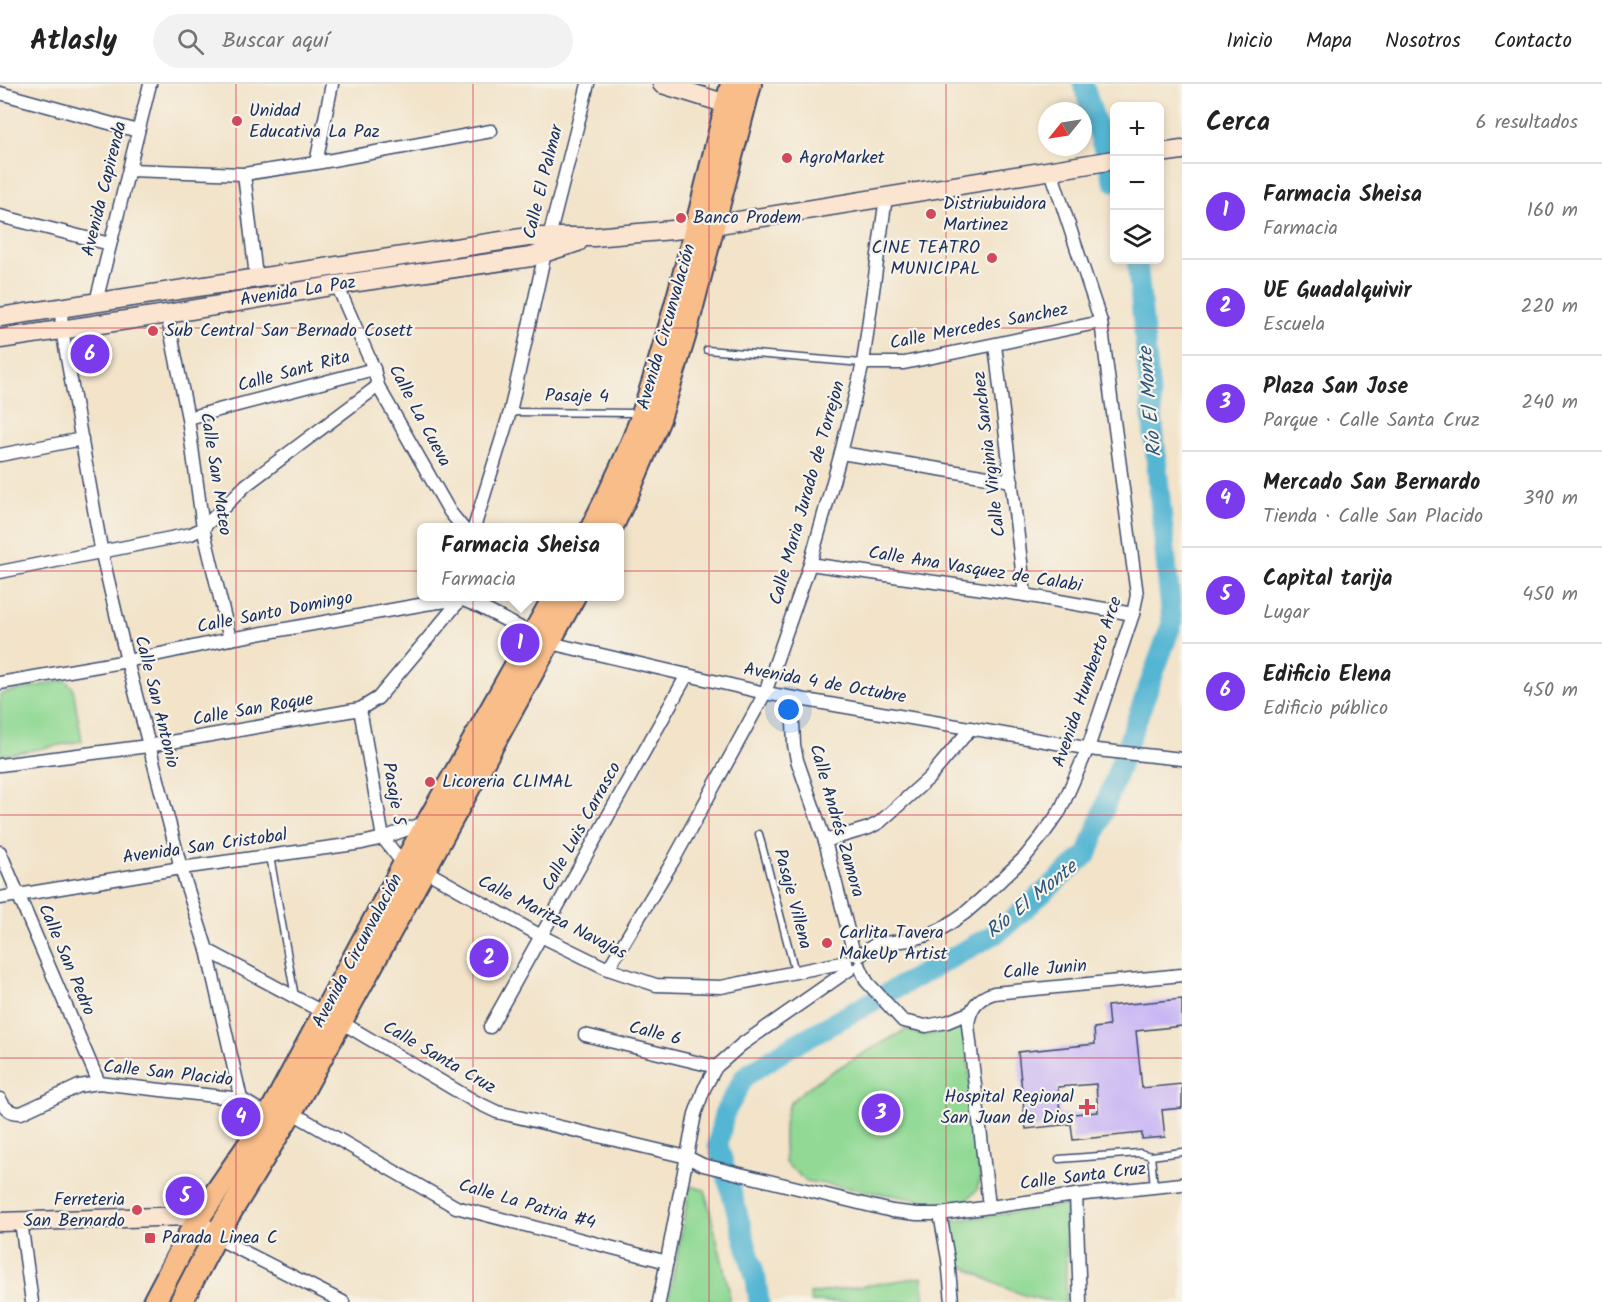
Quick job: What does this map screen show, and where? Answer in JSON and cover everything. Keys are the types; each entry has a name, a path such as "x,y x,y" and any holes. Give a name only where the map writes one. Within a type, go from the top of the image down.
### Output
{"highway":[{"name":"Avenida Circunvalación","path":"594,523 644,413 750,84"},
{"name":"Avenida Circunvalación","path":"613,523 658,419 684,337 730,94"},
{"name":"Avenida Circunvalación","path":"181,1302 215,1237 291,1112 333,1017 542,639 554,601"},
{"name":"Avenida Circunvalación","path":"414,867 428,822 542,639 571,601"},
{"name":"Avenida Circunvalación","path":"154,1302 197,1220 333,1017"}],"street":[{"name":"Avenida Capirenda","path":"96,302 150,84"},
{"path":"316,163 332,84"},
{"name":"Calle El Palmar","path":"547,245 588,84"},
{"path":"662,84 730,94"},
{"path":"0,93 138,131"},
{"path":"129,170 244,174 491,131"},
{"path":"1164,152 1182,150"},
{"name":"Avenida La Paz","path":"0,339 337,285 531,257 547,245 594,237 705,226 1110,161"},
{"name":"Avenida Humberto Arce","path":"854,961 876,944 927,935 943,928 980,900 1042,836 1060,811 1093,749 1133,614 1137,595 1101,322 1059,169"},
{"path":"244,174 256,277"},
{"name":"Calle Maria Jurado de Torrejon","path":"608,969 673,861 765,693 810,564 863,363 886,197"},
{"path":"0,216 110,244"},
{"name":"Avenida La Paz","path":"0,316 528,237 547,245"},
{"path":"476,523 510,412 547,245"},
{"name":"Calle La Cueva","path":"337,285 374,369 378,386 450,512 459,523"},
{"name":"Calle San Antonio","path":"61,307 62,330 102,554 148,746 181,868 207,950 241,1099"},
{"name":"Calle San Mateo","path":"167,314 188,418 203,528 230,639"},
{"name":"Calle Mercedes Sanchez","path":"863,363 904,363 1101,322"},
{"name":"Calle Virginia Sanchez","path":"995,345 1024,595"},
{"name":"Calle Sant Rita","path":"188,418 374,369"},
{"path":"0,572 102,554 191,534 203,528 246,485 378,386"},
{"path":"0,455 82,439"},
{"path":"841,453 1012,481"},
{"name":"Calle Ana Vasquez de Calabi","path":"810,564 1024,595 1133,614"},
{"name":"Calle Santo Domingo","path":"0,683 439,601"},
{"name":"Calle San Roque","path":"0,765 148,746 360,709 378,699 459,601"},
{"path":"467,601 542,639"},
{"name":"Avenida 4 de Octubre","path":"542,639 765,693 1093,749 1182,759"},
{"name":"Calle Luis Carrasco","path":"490,1027 687,675"},
{"name":"Calle Andrés Zamora","path":"792,698 797,760 825,841 854,961 867,982 903,1021 926,1026 947,1022 969,1013"},
{"name":"Pasaje 5","path":"360,709 383,838 428,822"},
{"path":"825,841 869,828 880,822 914,794 971,728"},
{"path":"383,838 414,867"},
{"name":"Avenida San Cristobal","path":"0,898 383,838"},
{"name":"Calle San Pedro","path":"0,852 99,1083"},
{"name":"Calle Maritza Navajas","path":"414,867 541,936 608,969 656,985 721,987 854,961"},
{"name":"Calle Santa Cruz","path":"207,950 333,1017 474,1101 497,1112 687,1157 704,1165 768,1181 892,1210 940,1214 1076,1195 1182,1184"},
{"path":"659,1302 695,1114 704,1089 716,1067 854,961"},
{"name":"Calle Junin","path":"969,1013 976,1002 994,993 1182,975"},
{"path":"969,1013 968,1025 989,1206"},
{"name":"Calle 6","path":"585,1035 716,1067"},
{"name":"Calle San Placido","path":"0,1099 3,1106 12,1113 21,1113 79,1086 99,1083 241,1099 268,1116"},
{"name":"Calle La Patria #4","path":"291,1112 456,1207 667,1262"},
{"path":"1076,1195 1080,1302"},
{"path":"940,1214 948,1259 952,1302"},
{"path":"0,1222 189,1216 197,1220 215,1237 343,1302"},
{"path":"21,1222 32,1302"}],"lane":[{"path":"707,350 863,363"},
{"name":"Pasaje 4","path":"510,412 644,413"},
{"name":"Pasaje Villena","path":"759,834 795,972"},
{"path":"270,856 295,997"},
{"path":"1059,1159 1140,1153 1151,1156 1182,1152"},
{"path":"1151,1156 1154,1186"}],"green space":[{"path":"65,680 73,688 82,741 0,756 0,694"},
{"path":"964,1023 980,1177 977,1190 963,1203 939,1203 806,1181 785,1163 785,1117 790,1104 797,1096 844,1065 907,1029 922,1035 929,1035"},
{"path":"690,1186 705,1190 729,1290 729,1302 668,1302"},
{"path":"1066,1205 1066,1302 1037,1299 1009,1290 958,1263 952,1221"},
{"path":"922,1277 925,1302 811,1302 810,1294"}],"building":[{"path":"1182,999 1182,1026 1136,1031 1142,1088 1182,1084 1182,1108 1162,1110 1165,1137 1142,1139 1142,1133 1073,1140 1071,1124 1026,1129 1018,1052 1095,1044 1094,1028 1109,1026 1107,1006","holes":["1096,1084 1098,1112 1060,1115 1058,1087"]}],"waterway":[{"name":"Río El Monte","path":"1083,84 1110,168"},
{"name":"Río El Monte","path":"759,1302 756,1280 718,1145 724,1114 745,1076 790,1047 1000,931 1088,853 1172,623 1137,264"}],"place":[{"name":"Unidad Educativa La Paz","path":"237,121"},
{"name":"AgroMarket","path":"787,158"},
{"name":"Distriubuidora Martinez","path":"931,214"},
{"name":"Banco Prodem","path":"681,218"},
{"name":"CINE TEATRO MUNICIPAL","path":"992,258"},
{"name":"Sub Central San Bernado Cosett","path":"153,331"},
{"name":"Edificio Elena","path":"90,354"},
{"name":"Farmacia Sheisa","path":"520,643"},
{"name":"Licoreria CLIMAL","path":"430,782"},
{"name":"Carlita Tavera MakeUp Artist","path":"827,943"},
{"name":"UE Guadalquivir","path":"489,958"},
{"name":"Hospital Regional San Juan de Dios","path":"1087,1107"},
{"name":"Plaza San Jose","path":"881,1113"},
{"name":"Mercado San Bernardo","path":"241,1117"},
{"name":"Capital tarija","path":"185,1196"},
{"name":"Ferreteria San Bernardo","path":"137,1210"},
{"name":"Parada Linea C","path":"150,1238"}]}
